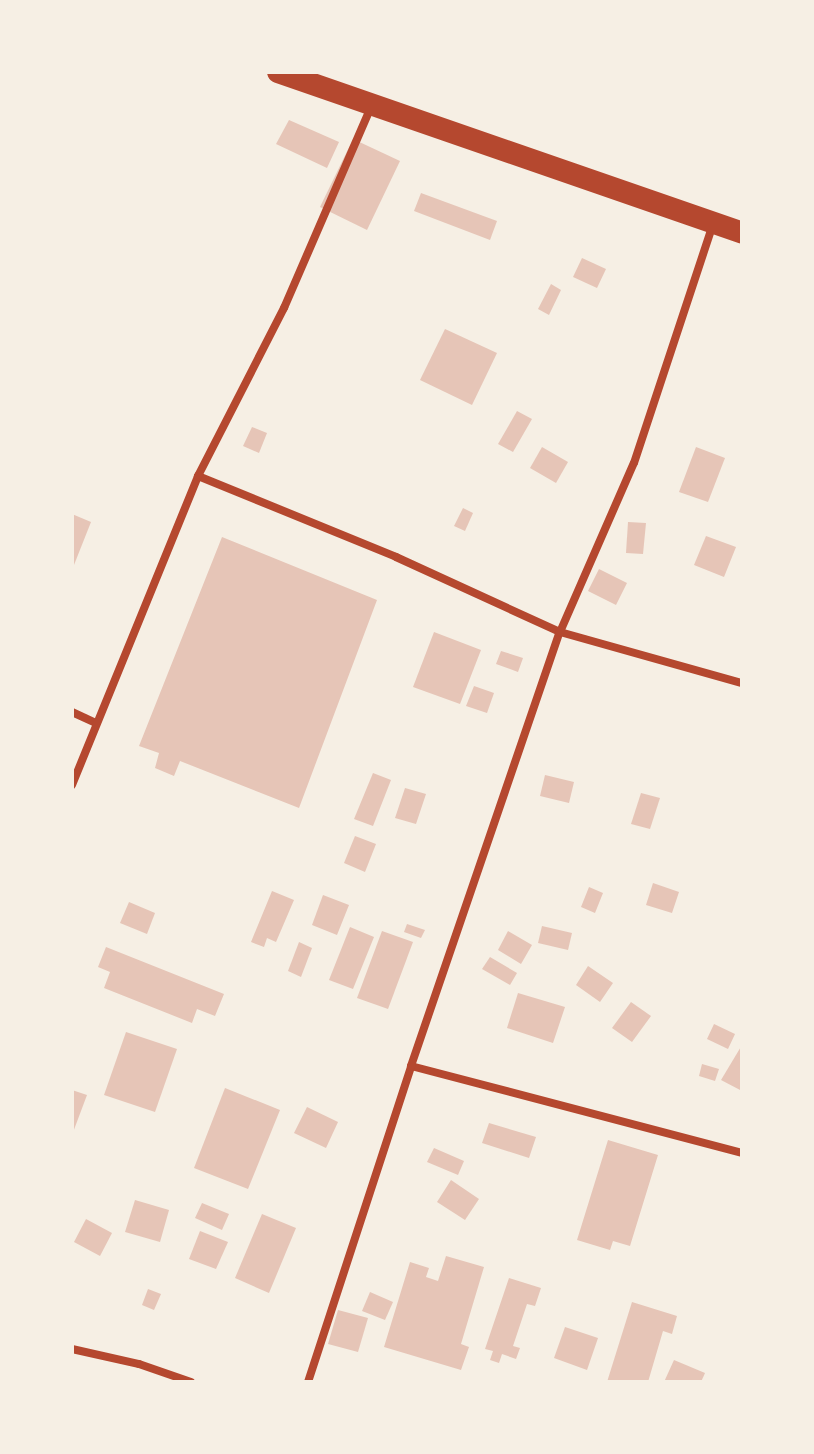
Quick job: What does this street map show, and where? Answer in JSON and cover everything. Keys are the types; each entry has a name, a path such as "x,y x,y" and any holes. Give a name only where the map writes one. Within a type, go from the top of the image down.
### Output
{"highway":[{"path":"278,72 742,233"}],"street":[{"path":"72,785 198,476 284,308 372,105"},
{"path":"308,1382 411,1066 560,632 634,463 714,223"},
{"path":"198,476 396,557 560,632 742,683"},
{"path":"72,712 96,723"},
{"path":"411,1066 742,1153"},
{"path":"72,1349 139,1364 191,1382"}],"building":[{"path":"289,120 339,142 327,168 276,144"},
{"path":"353,139 400,161 367,230 320,207"},
{"path":"421,193 497,221 490,240 414,211"},
{"path":"582,258 606,269 597,288 573,277"},
{"path":"551,284 561,290 549,315 538,309"},
{"path":"445,329 497,353 472,405 420,380"},
{"path":"517,411 532,419 513,452 498,444"},
{"path":"252,427 267,433 259,453 243,446"},
{"path":"542,447 568,462 556,483 530,468"},
{"path":"696,447 725,458 708,502 679,492"},
{"path":"463,508 473,513 465,531 454,526"},
{"path":"72,514 91,522 72,570"},
{"path":"628,522 646,523 643,554 626,553"},
{"path":"706,536 736,547 724,577 694,565"},
{"path":"222,537 377,600 299,808 180,761 174,776 155,768 159,753 139,746"},
{"path":"599,569 627,583 616,605 588,591"},
{"path":"434,632 481,650 460,704 413,687"},
{"path":"501,651 523,658 518,672 496,664"},
{"path":"474,686 494,693 487,713 466,706"},
{"path":"373,773 391,780 373,826 354,819"},
{"path":"545,775 574,782 569,803 540,796"},
{"path":"405,788 426,794 416,824 395,818"},
{"path":"641,793 660,798 650,829 631,824"},
{"path":"355,836 376,844 365,872 344,863"},
{"path":"653,883 679,892 672,913 646,905"},
{"path":"589,887 603,893 595,913 581,907"},
{"path":"272,891 294,900 276,942 267,938 264,947 251,942"},
{"path":"323,895 349,905 337,935 312,925"},
{"path":"129,902 155,913 147,934 120,923"},
{"path":"407,924 425,930 421,938 404,932"},
{"path":"542,926 572,933 568,950 538,943"},
{"path":"350,927 374,937 353,989 329,980"},
{"path":"382,931 413,942 388,1009 357,998"},
{"path":"508,931 532,945 521,964 498,950"},
{"path":"299,942 312,948 301,977 288,971"},
{"path":"106,947 224,994 215,1016 197,1009 192,1023 104,988 110,972 98,967"},
{"path":"490,957 517,973 510,985 482,969"},
{"path":"588,966 613,983 600,1002 576,985"},
{"path":"518,993 565,1007 553,1043 507,1028"},
{"path":"631,1002 651,1016 632,1042 612,1028"},
{"path":"714,1024 735,1034 728,1049 707,1039"},
{"path":"126,1032 177,1049 155,1112 104,1095"},
{"path":"742,1045 742,1091 721,1080"},
{"path":"702,1064 719,1069 715,1081 699,1076"},
{"path":"225,1088 280,1110 248,1189 194,1168"},
{"path":"72,1090 87,1095 72,1135"},
{"path":"307,1107 338,1122 326,1148 294,1133"},
{"path":"489,1123 536,1137 529,1158 482,1143"},
{"path":"608,1140 658,1155 630,1246 613,1241 610,1250 577,1240"},
{"path":"434,1148 464,1161 458,1175 427,1162"},
{"path":"451,1180 479,1199 465,1220 437,1202"},
{"path":"135,1200 169,1210 160,1242 125,1232"},
{"path":"202,1203 229,1214 222,1230 195,1218"},
{"path":"262,1214 296,1228 269,1293 235,1278"},
{"path":"86,1219 112,1233 100,1256 74,1242"},
{"path":"200,1231 228,1242 216,1269 189,1259"},
{"path":"446,1256 484,1267 461,1344 469,1347 461,1370 384,1347 410,1262 429,1268 426,1277 438,1281"},
{"path":"509,1278 541,1288 535,1306 527,1304 513,1346 520,1348 516,1359 502,1354 499,1363 490,1360 493,1351 485,1349"},
{"path":"148,1289 161,1294 154,1310 142,1305"},
{"path":"370,1292 393,1302 385,1320 362,1311"},
{"path":"632,1302 677,1316 672,1334 663,1331 648,1382 607,1382"},
{"path":"338,1310 368,1318 358,1352 328,1344"},
{"path":"565,1327 598,1338 587,1370 554,1358"},
{"path":"674,1360 705,1373 701,1382 664,1382"}]}
